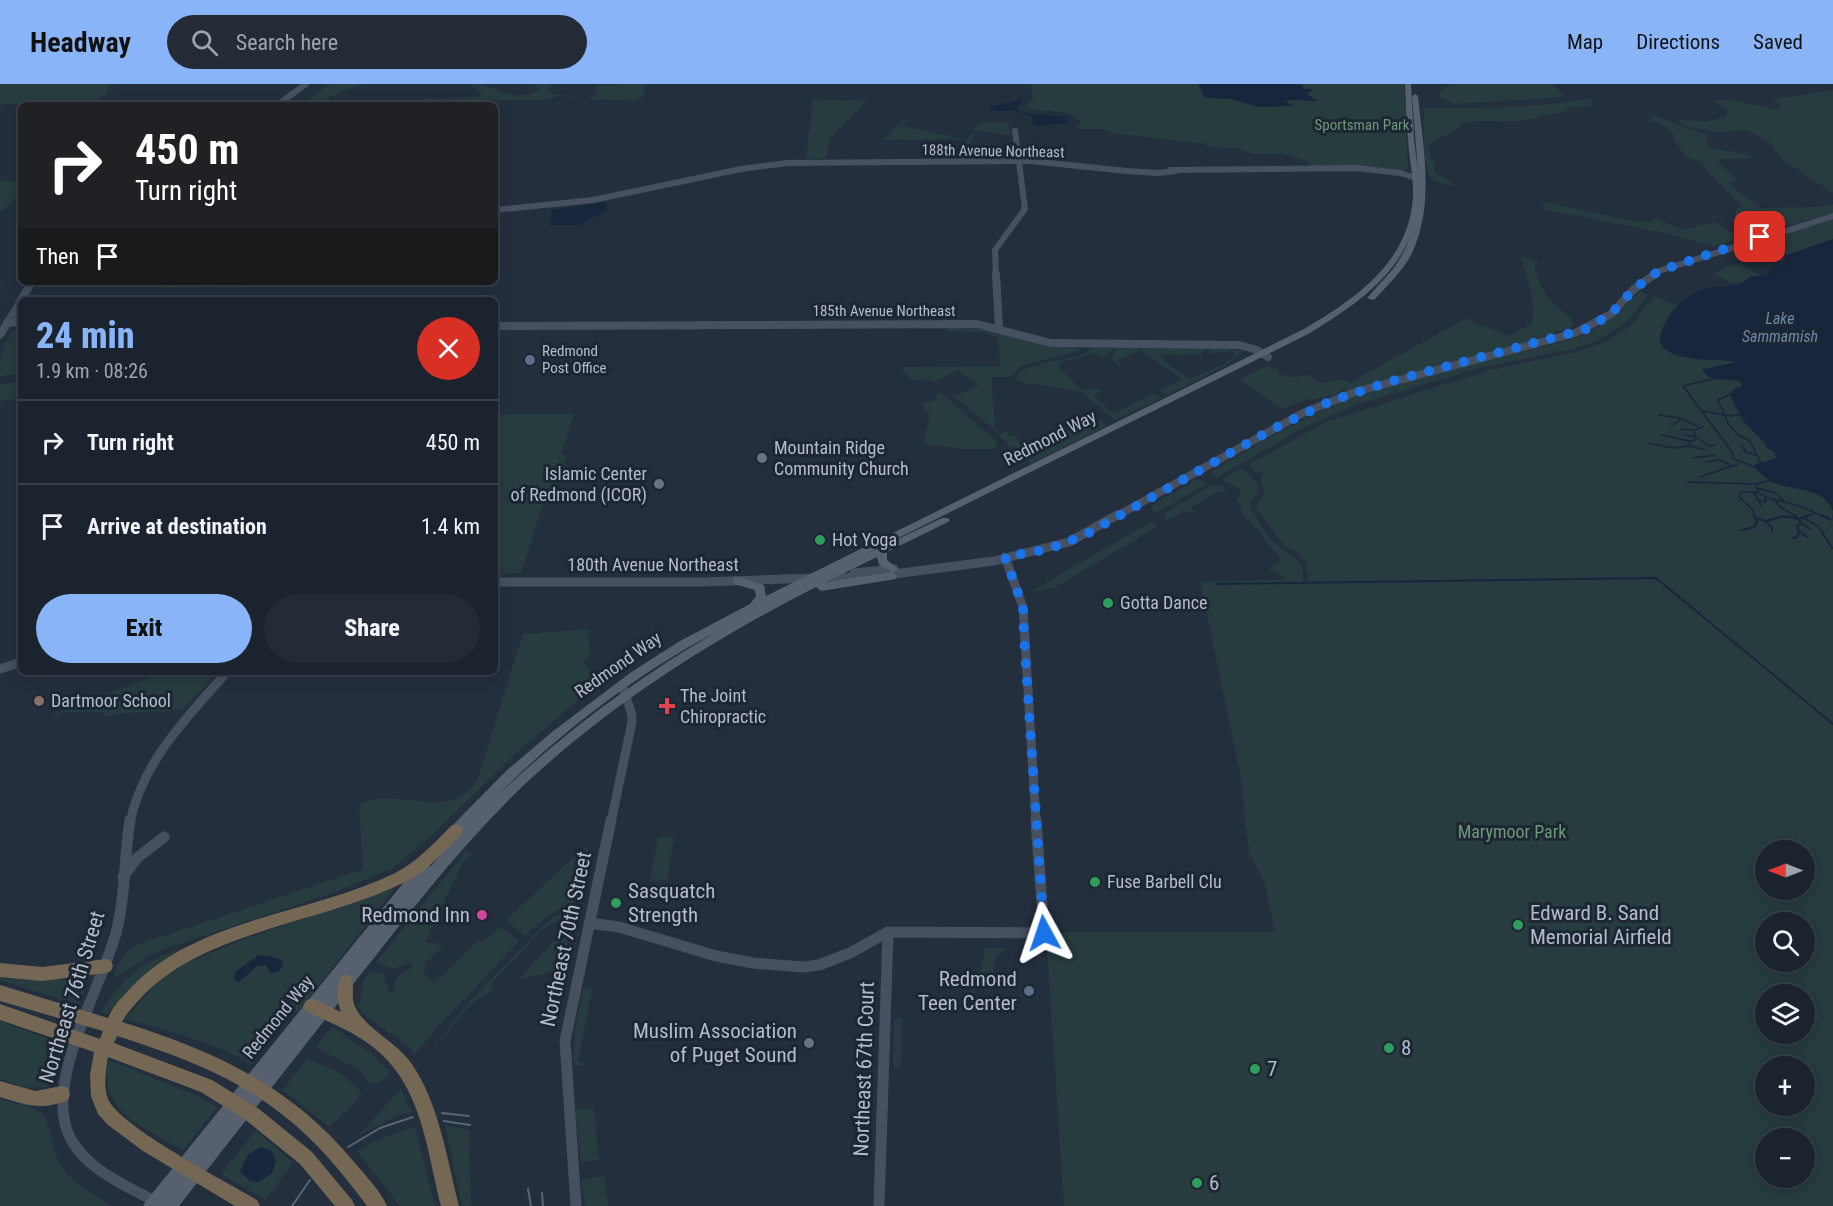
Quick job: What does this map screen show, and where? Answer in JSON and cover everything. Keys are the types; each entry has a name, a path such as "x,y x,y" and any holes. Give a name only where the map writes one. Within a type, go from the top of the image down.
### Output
{"highway":[{"path":"251,1206 161,1152 112,1119 103,1108 97,1089 97,1073 103,1047 112,1024 139,988 159,972 206,946 361,894 401,877 417,867 456,830"},
{"path":"0,970 42,974 106,966"},
{"path":"346,982 346,1006 364,1032"},
{"path":"0,993 143,1037 221,1067 297,1115 356,1176 378,1206"},
{"path":"317,1009 364,1032 385,1047 408,1072 428,1117 450,1206"},
{"path":"0,1012 206,1086 253,1115 306,1158 343,1202"},
{"path":"0,1089 35,1099 62,1094"}],"main road":[{"path":"1408,84 1418,179"},
{"path":"1265,355 1343,310 1375,286 1404,244 1411,225 1418,179 1414,84"},
{"name":"Redmond Way","path":"160,1205 317,1009 399,896 456,830 533,754 624,690 684,644 750,608 1265,355"},
{"name":"Redmond Way","path":"317,1009 346,982 441,863 482,818 624,690 800,592 1265,355"},
{"path":"928,528 956,507"},
{"path":"882,552 882,562 893,573"},
{"path":"800,592 834,583 893,573"},
{"path":"738,581 754,585 760,590 760,600 750,608"}],"street":[{"path":"281,102 306,84"},
{"path":"999,327 993,257 998,243 1025,209 1016,131"},
{"name":"188th Avenue Northeast","path":"498,209 628,194 719,174 787,163 1020,161 1155,172 1270,169 1356,170 1418,179"},
{"name":"180th Avenue Northeast","path":"498,582 738,581 831,577 846,579 994,561 1049,549 1085,535 1273,429 1331,401 1392,381 1575,333 1610,315 1634,289 1659,271 1833,216"},
{"path":"0,335 18,305"},
{"path":"7,323 18,322"},
{"name":"185th Avenue Northeast","path":"498,326 977,324 999,327 1050,344 1239,345 1265,355"},
{"path":"589,923 603,923 619,927 716,956 753,963 803,967 819,965 850,953 888,932 1044,933 1024,616 1005,557"},
{"path":"0,669 18,663"},
{"name":"Northeast 76th Street","path":"160,1205 89,1161 75,1149 63,1123 62,1094 69,1064 106,966 118,923 129,820 147,773 180,724 224,675"},
{"name":"Northeast 70th Street","path":"576,1206 565,1041 632,722 624,690"},
{"path":"122,879 137,858 164,837"},
{"name":"Northeast 67th Court","path":"879,1206 888,932"}],"green space":[{"path":"0,84 112,84 107,90 129,84 113,89 95,102 0,104"},
{"path":"330,84 366,84 316,102 289,102 306,101"},
{"path":"471,84 518,95 538,91 539,89 533,84 554,84 547,89 553,94 580,97 559,96 545,100 429,100 421,102 426,98 451,99 483,96"},
{"path":"646,84 643,97 633,101 586,99 596,96 595,90 599,85"},
{"name":"Sportsman Park","path":"1030,84 1404,84 1408,169 1402,171 1310,166 1307,161 1283,154 1253,154 1237,148 1212,147 1204,144 1113,133 1105,129 1075,129 1081,122 1069,114 1027,108 1026,106 1034,98"},
{"path":"1451,84 1553,84 1565,97 1455,104 1440,97 1440,92"},
{"path":"1833,90 1833,193 1785,161 1777,154 1771,143 1747,130 1717,132 1686,126 1676,121 1685,119 1705,122 1725,117 1728,110 1713,100 1736,101 1777,110 1781,106 1773,98"},
{"path":"1591,98 1592,106 1570,107 1564,113 1522,121 1474,121 1459,124 1460,128 1428,144 1431,160 1435,162 1434,170 1456,186 1438,182 1430,177 1424,143 1425,108 1529,106"},
{"path":"813,99 867,101 829,139 826,158 806,159"},
{"path":"1653,115 1709,136 1705,141 1710,148 1750,155 1751,158 1717,161 1737,179 1729,184 1760,208 1816,207 1833,204 1833,213 1713,246 1665,233 1542,209 1544,202 1633,221 1651,222 1655,218 1683,230 1714,222 1733,233 1747,231 1734,212 1741,205 1701,162 1686,157 1672,133 1658,122 1648,122"},
{"path":"908,120 902,126 967,140 975,134 967,147 966,141 955,139 883,140 901,121"},
{"path":"1006,122 1009,124 1010,135 973,130 979,123"},
{"path":"0,181 18,181 16,190 18,190 18,197 3,211 0,211"},
{"path":"1833,219 1833,239 1787,255 1771,238"},
{"path":"1521,256 1538,262 1534,266 1541,285 1552,302 1572,320 1574,323 1571,327 1523,343 1345,392 1344,387 1336,395 1303,401 1282,409 1239,380 1267,366 1278,370 1279,375 1298,378 1301,375 1309,375 1319,383 1343,379 1349,383 1465,319 1509,336 1531,324 1533,316 1532,299"},
{"path":"1740,264 1762,276 1750,277 1747,281 1735,284 1713,274 1726,267"},
{"path":"164,285 372,286 162,288"},
{"path":"1639,291 1649,295 1625,323 1599,340 1576,348 1479,368 1355,405 1303,428 1216,478 1210,472 1284,429 1347,399 1381,387 1564,341 1588,332 1614,316"},
{"name":"Marymoor Park","path":"1654,296 1678,306 1672,310 1726,360 1739,362 1727,366 1713,366 1728,381 1734,379 1741,382 1743,386 1734,389 1741,420 1765,443 1767,448 1775,452 1776,458 1761,463 1755,469 1774,483 1816,494 1829,503 1833,511 1831,520 1833,521 1833,1206 1064,1206 1046,932 1275,932 1264,881 1249,852 1240,773 1201,582 1283,580 1285,577 1268,569 1282,558 1242,515 1237,500 1241,491 1221,479 1243,468 1259,486 1258,493 1251,503 1251,509 1270,539 1301,563 1302,581 1308,581 1306,562 1300,554 1285,546 1256,508 1265,494 1260,478 1263,472 1261,470 1257,473 1248,465 1329,421 1490,370 1576,352 1609,340 1631,326"},
{"path":"947,328 992,330 1047,346 1084,349 1021,366 1010,377 992,377 992,386 996,387 992,388 993,400 997,402 993,402 994,416 998,416 995,417 995,428 998,429 995,430 952,395 956,396 978,386 958,370 937,380 937,383 926,379 911,380 900,367 1000,366 998,338 985,332 947,331"},
{"path":"18,329 18,374 0,376 3,348"},
{"path":"1092,347 1114,347 1108,355 1102,357 1095,353 1077,358 1079,360 1061,362 1062,365 1057,365 1063,373 1067,371 1069,373 1065,374 1082,390 1102,391 1093,396 1114,413 1154,394 1162,398 1115,420 1081,392 1033,384 1029,386 1029,384 1015,380 1021,372 1030,367 1077,357"},
{"path":"1118,347 1244,351 1225,366 1167,395 1159,390 1182,379 1141,350 1117,361 1120,367 1111,359","holes":["1204,350 1211,350 1209,354 1233,351 1235,355 1224,364 1190,379 1169,365 1160,355 1203,354"]},
{"path":"18,382 18,399 0,403 0,385"},
{"path":"941,393 996,441 997,449 963,449 924,444 930,413 924,412 922,404 938,399 935,395"},
{"path":"498,414 574,414 561,454 567,455 552,503 543,504 521,573 502,573 498,585"},
{"path":"1102,420 1106,426 1030,464 1028,456 1014,446 1009,449 1007,443 999,435 1006,430 1010,432 1009,435 1017,436 1020,446 1038,444 1045,434 1074,429 1072,427 1081,428"},
{"path":"1197,479 1208,483 1156,513 1152,509 1152,505"},
{"path":"1212,485 1224,486 1226,491 1217,492 1190,508 1195,512 1184,511 1168,520 1163,514"},
{"path":"1152,521 1157,527 1054,588 1030,592"},
{"path":"590,629 588,640 591,655 582,663 591,670 598,683 517,752 431,836 393,868 335,892 158,951 114,978 116,968 122,958 138,944 363,869 359,805 383,798 435,802 448,801 462,796 477,781 523,634"},
{"path":"156,675 215,675 182,710 106,716 104,716 106,712 62,712 59,716 51,715"},
{"path":"658,837 674,837 667,879 650,881"},
{"path":"587,845 588,850 574,905 553,913 525,936 506,920"},
{"path":"466,851 472,855 465,859 425,942 443,945 424,965 426,968 423,972 434,984 478,940 482,943 500,926 519,941 415,1054 409,1047 369,1018 357,1005 360,1003 363,982 370,972 383,973 389,992 395,990 396,981 400,976 413,968 411,962 395,969 376,962"},
{"path":"395,888 299,1011 293,1012 251,1064 205,1043 125,1019 161,977 184,964 247,938"},
{"path":"572,913 571,919 554,923 542,930 492,983 493,990 471,1004 422,1063 465,1006 541,928 555,916"},
{"path":"569,936 562,969 518,980 553,942"},
{"path":"194,945 147,974 108,1014 101,1012 120,986 140,968 164,955"},
{"path":"984,948 1006,948 995,961 993,970 998,986 975,986 984,959"},
{"path":"0,974 80,981 86,982 86,988 79,1005 0,980"},
{"path":"583,988 600,990 592,990 578,1061 586,1062 585,1066 574,1065 576,1026"},
{"path":"902,1017 901,1068 893,1067 894,1019"},
{"path":"0,1021 65,1045 52,1081 46,1087 26,1088 0,1079"},
{"path":"332,1026 375,1057 390,1073 379,1083 371,1083 357,1069 316,1047"},
{"path":"307,1058 345,1077 357,1087 361,1094 357,1101 329,1127 283,1090"},
{"path":"108,1060 198,1096 217,1107 183,1150 140,1126 117,1106 110,1093 107,1078"},
{"path":"401,1089 412,1112 394,1117 358,1136"},
{"path":"0,1099 31,1107 40,1112 47,1122 56,1154 67,1174 85,1190 113,1206 0,1206"},
{"path":"575,1109 594,1109 599,1160 581,1162"},
{"path":"445,1125 469,1130 471,1206 462,1206"},
{"path":"415,1126 435,1206 400,1206 357,1151 373,1142"},
{"path":"256,1130 293,1163 266,1200 221,1174"},
{"path":"604,1176 608,1206 585,1206 581,1180"}],"water":[{"path":"1198,84 1297,84 1302,85 1304,89 1313,89 1307,94 1317,101 1290,100 1285,101 1294,106 1259,107 1231,99 1205,98"},
{"path":"1023,99 1016,110 1034,115 1064,116 1067,119 1066,124 1034,125 1031,116 1012,110 989,109 992,106"},
{"path":"606,202 607,210 579,225 551,225 552,210"},
{"name":"Lake Sammamish","path":"1833,239 1833,511 1829,503 1816,493 1774,483 1755,469 1754,465 1776,458 1775,452 1767,448 1737,410 1730,394 1734,389 1742,386 1741,382 1715,379 1702,369 1738,362 1677,355 1667,350 1661,343 1661,333 1672,311 1690,295 1705,289 1741,283 1749,277 1767,275 1771,268 1786,263 1787,255"},
{"path":"259,955 283,961 281,969 270,973 266,965 257,966 239,982 234,980 236,971"},
{"path":"260,1147 271,1150 276,1162 272,1173 259,1182 250,1181 240,1171 248,1155"}],"waterway":[{"path":"1713,379 1683,386 1732,452 1734,459 1754,467"},
{"path":"1725,415 1718,400 1730,394"},
{"path":"1703,411 1725,415"},
{"path":"1659,415 1679,418 1697,426"},
{"path":"1725,415 1739,415"},
{"path":"1725,415 1737,434 1750,441 1761,463"},
{"path":"1671,426 1680,420"},
{"path":"1696,437 1693,431 1703,427"},
{"path":"1681,429 1693,430"},
{"path":"1661,435 1689,441"},
{"path":"1686,435 1696,437"},
{"path":"1689,441 1695,440 1696,437"},
{"path":"1696,437 1709,446 1715,445"},
{"path":"1689,441 1690,446"},
{"path":"1648,443 1673,448 1690,446"},
{"path":"1741,445 1746,452 1755,455"},
{"path":"1690,446 1705,450"},
{"path":"1694,458 1714,455"},
{"path":"1706,462 1720,460 1730,465"},
{"path":"1700,477 1738,464"},
{"path":"1756,484 1771,480"},
{"path":"1687,482 1756,484"},
{"path":"1756,484 1757,488"},
{"path":"1757,488 1776,493 1783,500"},
{"path":"1757,488 1758,492 1765,497"},
{"path":"1755,517 1752,509 1739,497 1741,492 1757,492"},
{"path":"1754,493 1761,505"},
{"path":"1759,500 1766,502 1765,497"},
{"path":"1765,497 1774,499"},
{"path":"1774,499 1800,506 1824,517"},
{"path":"1774,499 1779,506 1797,517 1794,515"},
{"path":"1805,517 1813,514"},
{"path":"1741,530 1754,527 1757,522 1754,515"},
{"path":"1803,517 1809,515"},
{"path":"1821,515 1831,520"},
{"path":"1766,521 1784,516 1799,519"},
{"path":"1781,517 1788,517"},
{"path":"1799,519 1803,517"},
{"path":"1803,517 1819,527 1832,548"},
{"path":"1756,518 1766,521"},
{"path":"1799,519 1801,523"},
{"path":"1766,521 1772,528 1772,532"},
{"path":"1793,538 1797,537 1799,531 1797,527 1801,523"},
{"path":"1801,523 1810,529"},
{"path":"1800,532 1807,537"},
{"path":"1216,584 1656,578 1833,724"}],"tram line":[{"path":"442,1113 469,1116"},
{"path":"348,1147 380,1128 413,1117"},
{"path":"444,1121 470,1125"},
{"path":"292,1206 310,1180"},
{"path":"528,1189 531,1206"},
{"path":"542,1193 543,1206"}],"place":[{"name":"Redmond Post Office","path":"530,360"},
{"name":"Mountain Ridge Community Church","path":"762,458"},
{"name":"Islamic Center of Redmond (ICOR)","path":"659,484"},
{"name":"Hot Yoga","path":"820,540"},
{"name":"Gotta Dance","path":"1108,603"},
{"name":"Dartmoor School","path":"39,701"},
{"name":"The Joint Chiropractic","path":"667,706"},
{"name":"Fuse Barbell Clu","path":"1095,882"},
{"name":"Sasquatch Strength","path":"616,903"},
{"name":"Redmond Inn","path":"482,915"},
{"name":"Edward B. Sand Memorial Airfield","path":"1518,925"},
{"name":"Redmond Teen Center","path":"1029,991"},
{"name":"Muslim Association of Puget Sound","path":"809,1043"},
{"name":"8","path":"1389,1048"},
{"name":"7","path":"1255,1069"},
{"name":"6","path":"1197,1183"}],"route":[{"path":"1044,933 1024,616 1021,599 1005,557 1049,549 1085,535 1273,429 1331,401 1392,381 1586,329 1611,314 1634,289 1659,271 1760,237"}]}
